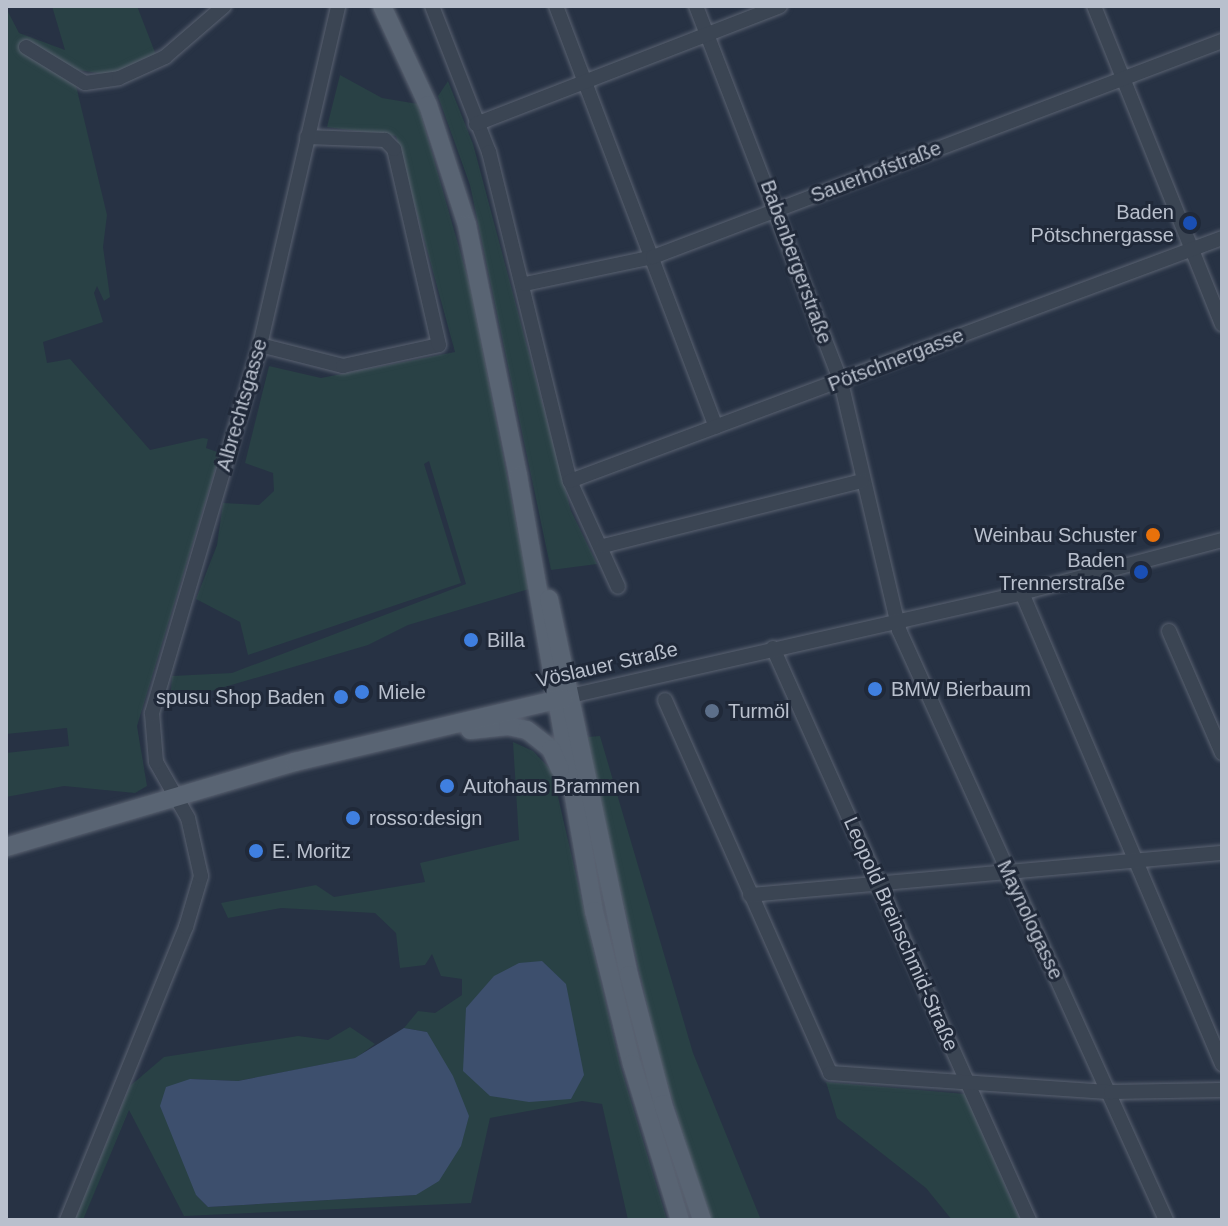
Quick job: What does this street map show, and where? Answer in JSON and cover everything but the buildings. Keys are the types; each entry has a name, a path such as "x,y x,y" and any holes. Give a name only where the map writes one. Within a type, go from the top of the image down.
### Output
{"main road":[{"path":"382,6 428,105 452,175 483,294 562,698 663,1104 702,1220"},
{"path":"562,698 581,845"},
{"name":"Vöslauer Straße","path":"6,847 175,798 440,727 562,698"},
{"path":"440,727 465,731 508,726 538,737 558,764 581,845 632,1064 680,1220"}],"street":[{"path":"26,47 85,83 119,78 165,57 224,6"},
{"name":"Albrechtsgasse","path":"67,1220 186,927 201,876 188,818 156,762 152,713 260,345 338,6"},
{"path":"432,6 476,124 525,284 570,481 603,546 618,587"},
{"path":"556,6 716,427"},
{"name":"Babenbergerstraße","path":"696,6 778,209 841,382 895,618"},
{"path":"476,124 780,6"},
{"path":"1094,6 1222,324"},
{"name":"Sauerhofstraße","path":"525,284 653,257 1222,41"},
{"path":"260,345 343,366 439,345 394,149 385,140 307,137"},
{"name":"Pötschnergasse","path":"570,481 1222,238"},
{"path":"603,546 862,481"},
{"name":"Vöslauer Straße","path":"562,698 895,618 1022,593 1222,540"},
{"path":"1022,593 1222,1064"},
{"name":"Maynologasse","path":"895,618 1166,1220"},
{"path":"1169,631 1222,753"},
{"name":"Leopold Breinschmid-Straße","path":"773,648 1029,1220"},
{"path":"665,700 830,1073 970,1086 1111,1092 1222,1090"},
{"path":"750,895 1222,853"}],"green space":[{"path":"52,6 137,6 156,55 111,75 72,69 107,215 103,247 110,297 104,301 97,286 94,293 103,322 43,342 47,363 70,359 150,450 203,438 208,439 206,448 220,453 137,726 147,786 135,793 64,786 6,797 6,753 69,746 67,728 6,734 6,8 19,33 65,50"},
{"path":"340,75 382,98 418,104 470,286 529,589 408,625 368,645 170,703 172,676 232,673 466,584 429,461 424,464 461,583 248,655 240,622 196,599 217,545 223,503 259,505 274,491 273,473 245,463 269,366 321,378 455,352 396,136 327,127"},
{"path":"448,81 473,144 571,511 597,564 551,570 470,185 438,96"},
{"path":"600,736 693,1053 761,1220 711,1220 692,1164 659,1056 594,777 588,737"},
{"path":"513,742 533,751 552,771 620,1065 667,1220 628,1220 602,1104 582,1101 490,1118 471,1203 184,1216 129,1110 83,1220 75,1220 130,1086 164,1057 298,1036 328,1040 350,1027 375,1044 356,1058 238,1081 190,1079 196,1195 208,1207 416,1195 427,1032 404,1028 418,1011 435,1013 462,995 462,979 441,976 432,954 425,965 400,968 396,933 375,913 281,908 228,918 221,903 316,885 334,897 425,882 420,863 519,840"},
{"path":"826,1082 965,1094 1020,1220 952,1220 926,1188 837,1118"}],"water":[{"path":"542,961 566,984 584,1075 571,1099 529,1102 490,1096 463,1071 466,1008 494,976 519,963"},
{"path":"404,1028 427,1032 453,1076 469,1116 461,1146 439,1181 416,1195 208,1207 196,1195 160,1106 166,1087 190,1079 238,1081 355,1058"}],"place":[{"name":"Baden Pötschnergasse","path":"1190,223"},
{"name":"Weinbau Schuster","path":"1153,535"},
{"name":"Baden Trennerstraße","path":"1141,572"},
{"name":"Billa","path":"471,640"},
{"name":"BMW Bierbaum","path":"875,689"},
{"name":"Miele","path":"362,692"},
{"name":"spusu Shop Baden","path":"341,697"},
{"name":"Turmöl","path":"712,711"},
{"name":"Autohaus Brammen","path":"447,786"},
{"name":"rosso:design","path":"353,818"},
{"name":"E. Moritz","path":"256,851"}]}
